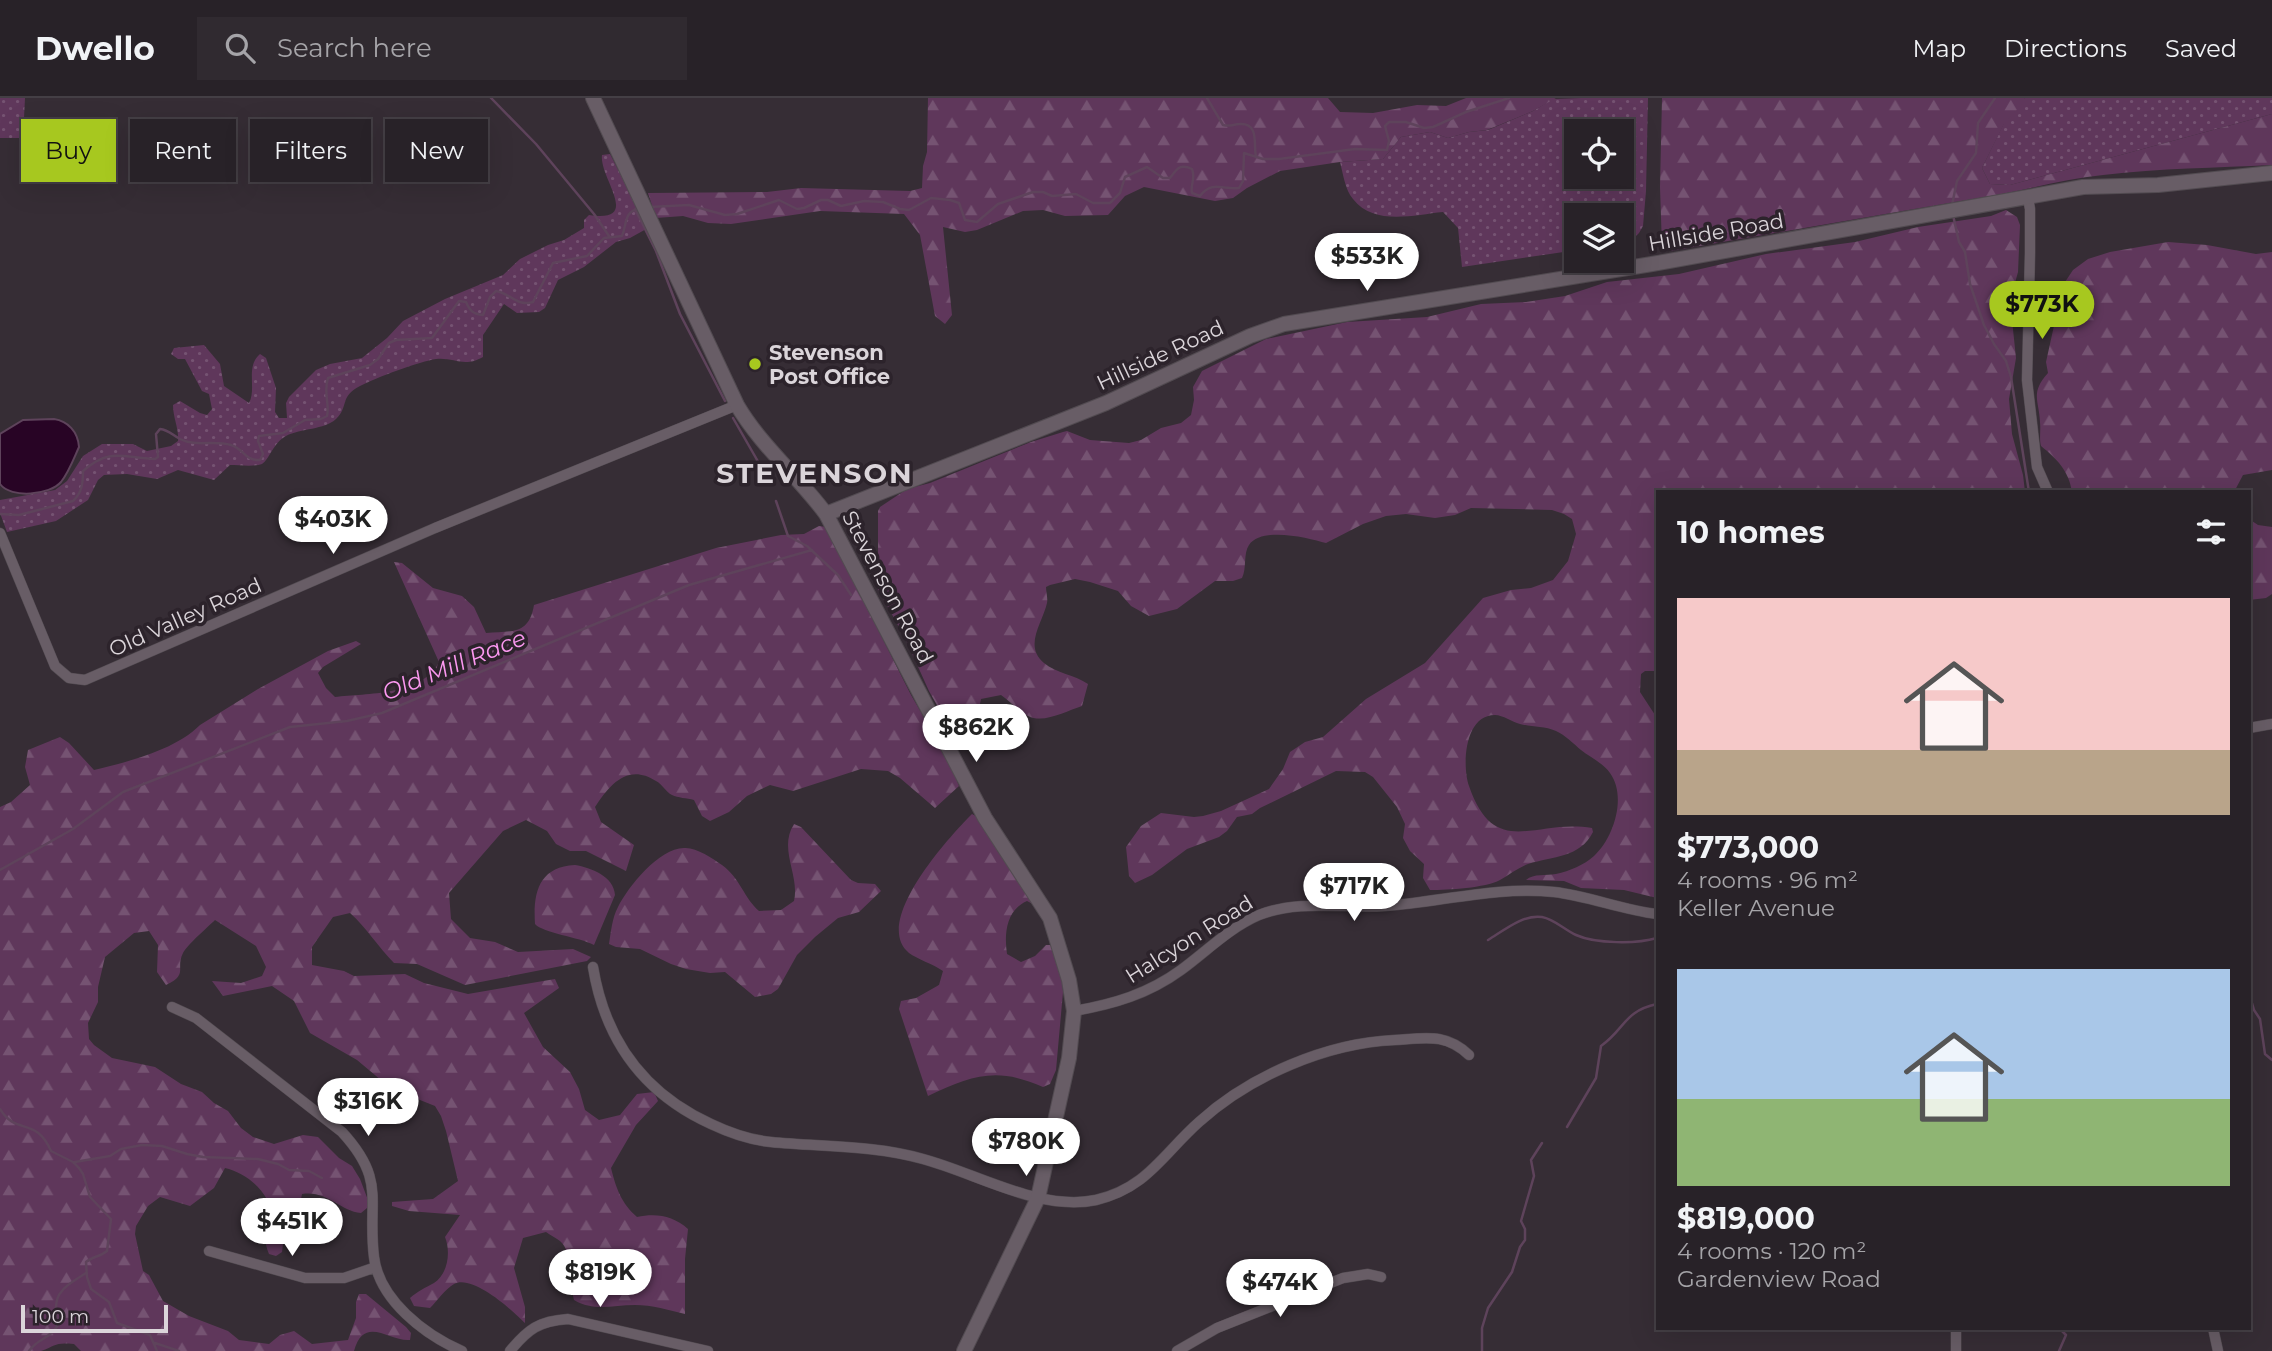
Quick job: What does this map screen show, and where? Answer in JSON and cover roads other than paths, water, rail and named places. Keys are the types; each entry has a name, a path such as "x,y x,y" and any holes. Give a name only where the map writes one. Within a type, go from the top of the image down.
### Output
{"street":[{"name":"Stevenson Road","path":"593,98 737,405 758,437 800,480 826,514 985,818 1051,918 1069,980 1074,1011 1069,1058 1038,1198 964,1351"},
{"name":"Hillside Road","path":"826,514 1106,403 1251,336 1284,324 1652,264 2083,187 2158,185 2272,173"},
{"path":"2028,198 2030,253 2027,380 2037,467 2047,490"},
{"name":"Old Valley Road","path":"0,533 55,666 69,678 85,680 435,528 737,405"},
{"path":"2251,728 2272,724"},
{"name":"Halcyon Road","path":"1074,1011 1132,998 1182,969 1221,937 1259,915 1278,909 1300,906 1360,908 1530,891 1555,892 1656,914"},
{"path":"593,967 605,1014 628,1059 666,1099 693,1116 744,1137 771,1142 872,1150 925,1159 1038,1198 1093,1200 1126,1190 1148,1175 1199,1122 1235,1095 1284,1068 1312,1058 1364,1044 1422,1038 1457,1043 1469,1055"},
{"path":"172,1007 196,1018 342,1132 358,1150 367,1164 371,1181 376,1267 406,1315 446,1344 462,1351"},
{"path":"209,1251 305,1278 344,1278 376,1267"},
{"path":"1177,1351 1217,1328 1343,1278 1368,1274 1381,1277"},
{"path":"510,1351 535,1326 568,1319 708,1351"},
{"path":"1956,1330 1956,1351"},
{"path":"2213,1330 2218,1351"}],"waterway":[{"path":"491,98 536,144 609,236"},
{"path":"1207,98 1223,125 1240,124 1251,127 1256,156"},
{"path":"649,207 689,205 725,215 737,214 779,200 797,209 828,200 841,206 864,201 883,202 909,210 931,198 959,203 965,220 977,222 998,204 1033,192 1052,196 1076,194 1093,203 1110,203 1120,193 1125,177 1147,167 1163,178 1170,178 1182,167 1192,169 1192,193 1200,196 1213,187 1239,188 1243,181 1244,153 1263,159 1279,159 1355,149 1387,150 1389,141 1385,126 1389,122 1433,127 1466,112 1509,98"},
{"path":"1952,205 1957,181 1976,153 1978,123 1995,98"},
{"path":"635,209 656,251 680,314 725,401"},
{"path":"0,514 19,515 73,501 81,488 83,471 109,456 155,459 158,457 156,434 160,429 186,441 231,445 251,459 260,460 263,454 259,436 283,433 305,420 327,416 328,378 370,365 378,359 389,343 396,340 432,338 459,301 466,302 472,312 483,315 490,297 496,291 522,303 533,302 553,263 587,256 604,238 622,236 628,215 639,209"},
{"path":"1953,215 1959,242 1965,252 1970,284 1984,325 2006,361 2011,377 2029,490"},
{"path":"733,418 764,472"},
{"name":"Old Mill Race","path":"776,501 788,536 807,546 838,575 851,595"},
{"name":"Old Mill Race","path":"0,870 73,829 123,792 290,727 347,721 382,713 689,585 812,550"},
{"path":"1488,940 1514,924 1535,917 1546,918 1576,935 1594,940 1628,942 1656,938"},
{"path":"2251,1000 2260,1019 2265,1054 2272,1060"},
{"path":"1567,1127 1596,1078 1601,1046 1631,1016 1656,1004"},
{"path":"0,1109 13,1122 39,1133 51,1151 73,1162 83,1174 90,1197 111,1219 107,1251 86,1262 91,1289 109,1302 117,1323 150,1335 157,1351"},
{"path":"1482,1351 1482,1328 1488,1308 1512,1272 1525,1240 1525,1229 1521,1221 1534,1176 1531,1160 1542,1143"},
{"path":"75,1162 110,1156 121,1149 142,1145 162,1146 203,1157 258,1159 289,1170 309,1171 322,1178"},
{"path":"29,1351 58,1325 56,1306 60,1293 86,1273"},
{"path":"2059,1351 2066,1335 2061,1330"},
{"path":"155,1343 179,1351"}],"place":[{"name":"Stevenson Post Office","path":"755,364"}],"district":[{"name":"STEVENSON","path":"815,473"}]}
